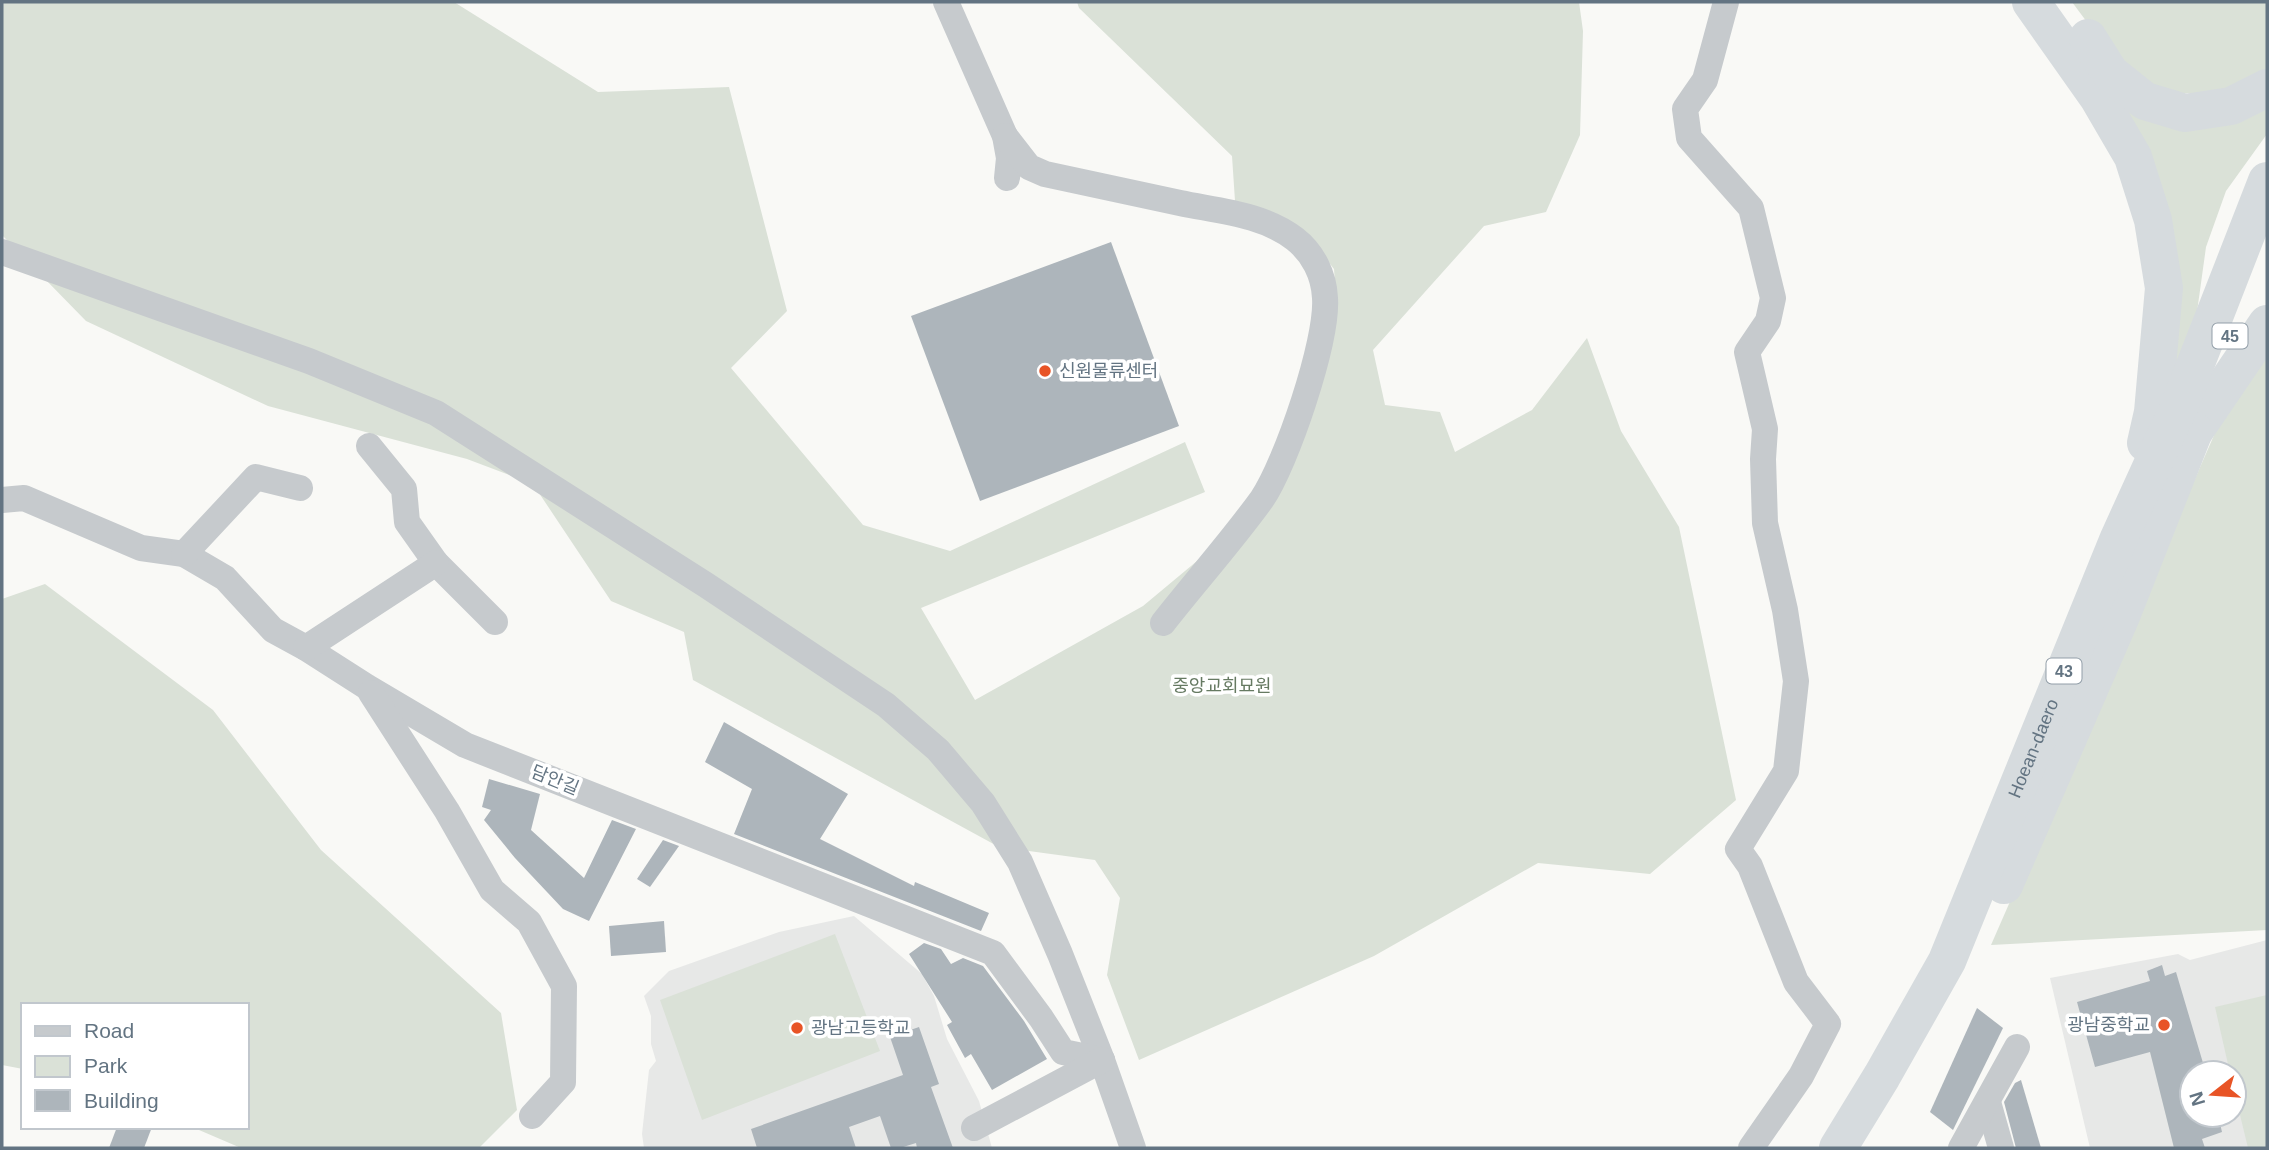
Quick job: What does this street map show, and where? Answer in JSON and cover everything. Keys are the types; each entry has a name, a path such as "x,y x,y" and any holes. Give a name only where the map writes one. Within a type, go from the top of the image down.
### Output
{"highway":[{"path":"2031,2 2098,97 2133,157 2153,220 2164,288 2153,412 2132,511"},
{"path":"2064,2 2110,73 2145,101 2185,113 2231,106 2267,88"},
{"name":"Hoean-daero","path":"1838,1148 1947,961 2041,727 2180,404 2267,181"},
{"name":"Hoean-daero","path":"1866,1148 1902,1092 1965,971 2080,713 2193,433 2267,239"},
{"path":"2193,433 2267,324"}],"street":[{"path":"946,2 1005,136 1009,158 1007,178"},
{"path":"1726,2 1705,80 1685,109 1689,138 1751,208 1773,298 1768,321 1746,352 1765,429 1765,523 1785,610 1796,681 1786,771 1738,849 1750,866 1796,982 1828,1024 1801,1076 1751,1148"},
{"path":"1005,136 1029,167 1045,174 1262,220 1295,239 1311,254 1320,271 1325,298 1324,321 1314,368 1278,472 1262,498 1163,624"},
{"path":"2,252 309,361 436,414 706,585 886,705 938,750 983,803 1020,862 1102,1060 1133,1148"},
{"path":"369,446 404,489 407,522 436,564 495,622"},
{"path":"184,554 256,477 300,488"},
{"name":"담안길","path":"2,500 24,498 141,548 184,554 225,578 273,630 465,745 993,953 1063,1052 1102,1060"},
{"path":"306,648 436,564"},
{"path":"367,687 447,811 492,890 529,922 564,986 563,1082 532,1116"},
{"path":"1961,1148 2017,1047"},
{"path":"974,1128 1102,1060"},
{"path":"1988,1102 2001,1148"}],"shaded area":[{"name":"광남고등학교","path":"854,916 922,974 934,996 947,1039 979,1101 992,1148 644,1148 642,1134 649,1070 656,1061 651,1044 651,1016 644,996 669,971 779,932"},
{"name":"광남중학교","path":"2267,940 2267,1148 2090,1148 2050,978 2178,954 2190,960"}],"green space":[{"name":"중앙교회묘원","path":"2,2 454,2 598,92 729,87 787,311 731,368 863,525 950,551 1185,442 1205,492 921,608 975,700 1143,606 1203,556 1261,484 1337,309 1334,269 1308,236 1235,201 1232,156 1079,8 1077,2 1579,2 1583,31 1580,135 1546,212 1484,226 1373,350 1385,405 1440,412 1455,452 1532,410 1587,338 1621,431 1679,527 1736,800 1650,874 1538,863 1374,956 1139,1060 1107,975 1120,898 1095,860 999,847 693,680 684,632 611,601 533,484 467,459 268,406 86,321 2,235"},
{"path":"2051,2 2129,101 2267,98 2267,134 2226,191 2206,247 2197,312 2175,372 2172,276"},
{"path":"2072,2 2267,2 2267,74 2230,96 2151,91 2119,65"},
{"path":"2267,343 2267,930 1991,945 2222,417"},
{"path":"45,584 213,710 321,850 501,1013 517,1110 479,1148 241,1148 197,1129 248,1129 248,1003 21,1003 21,1069 2,1065 2,599"},
{"path":"835,934 880,1051 702,1120 660,1000"},
{"path":"2267,995 2267,1148 2248,1148 2243,1129 2248,1129 2248,1059 2227,1059 2215,1007"}],"building":[{"name":"신원물류센터","path":"1111,242 1179,426 980,501 911,316"},
{"path":"724,722 848,794 820,839 914,886 915,882 989,913 981,931 734,834 752,789 705,762"},
{"path":"489,779 540,794 531,830 584,878 612,820 636,829 589,921 563,909 484,820 491,810 482,807"},
{"path":"663,840 679,846 650,887 637,879"},
{"path":"664,921 666,952 611,956 609,926"},
{"path":"924,943 941,949 951,964 963,958 983,966 1024,1021 1047,1059 992,1090 971,1054 965,1058 947,1025 952,1022 909,954"},
{"path":"2162,965 2165,976 2176,972 2202,1059 2178,1059 2178,1129 2221,1129 2222,1132 2202,1139 2205,1148 2174,1148 2150,1052 2095,1067 2077,1002 2150,981 2147,971"},
{"path":"1977,1008 2003,1028 1953,1130 1930,1112"},
{"path":"919,1027 939,1084 931,1087 953,1148 917,1148 916,1143 891,1148 880,1116 849,1127 856,1148 757,1148 751,1129 903,1075 890,1037"},
{"path":"2021,1080 2041,1148 2016,1148 2004,1102 2015,1083"},
{"path":"116,1129 151,1129 144,1148 109,1148"}],"place":[{"name":"신원물류센터","path":"1045,371"},
{"name":"광남중학교","path":"2164,1025"},
{"name":"광남고등학교","path":"797,1028"}]}
